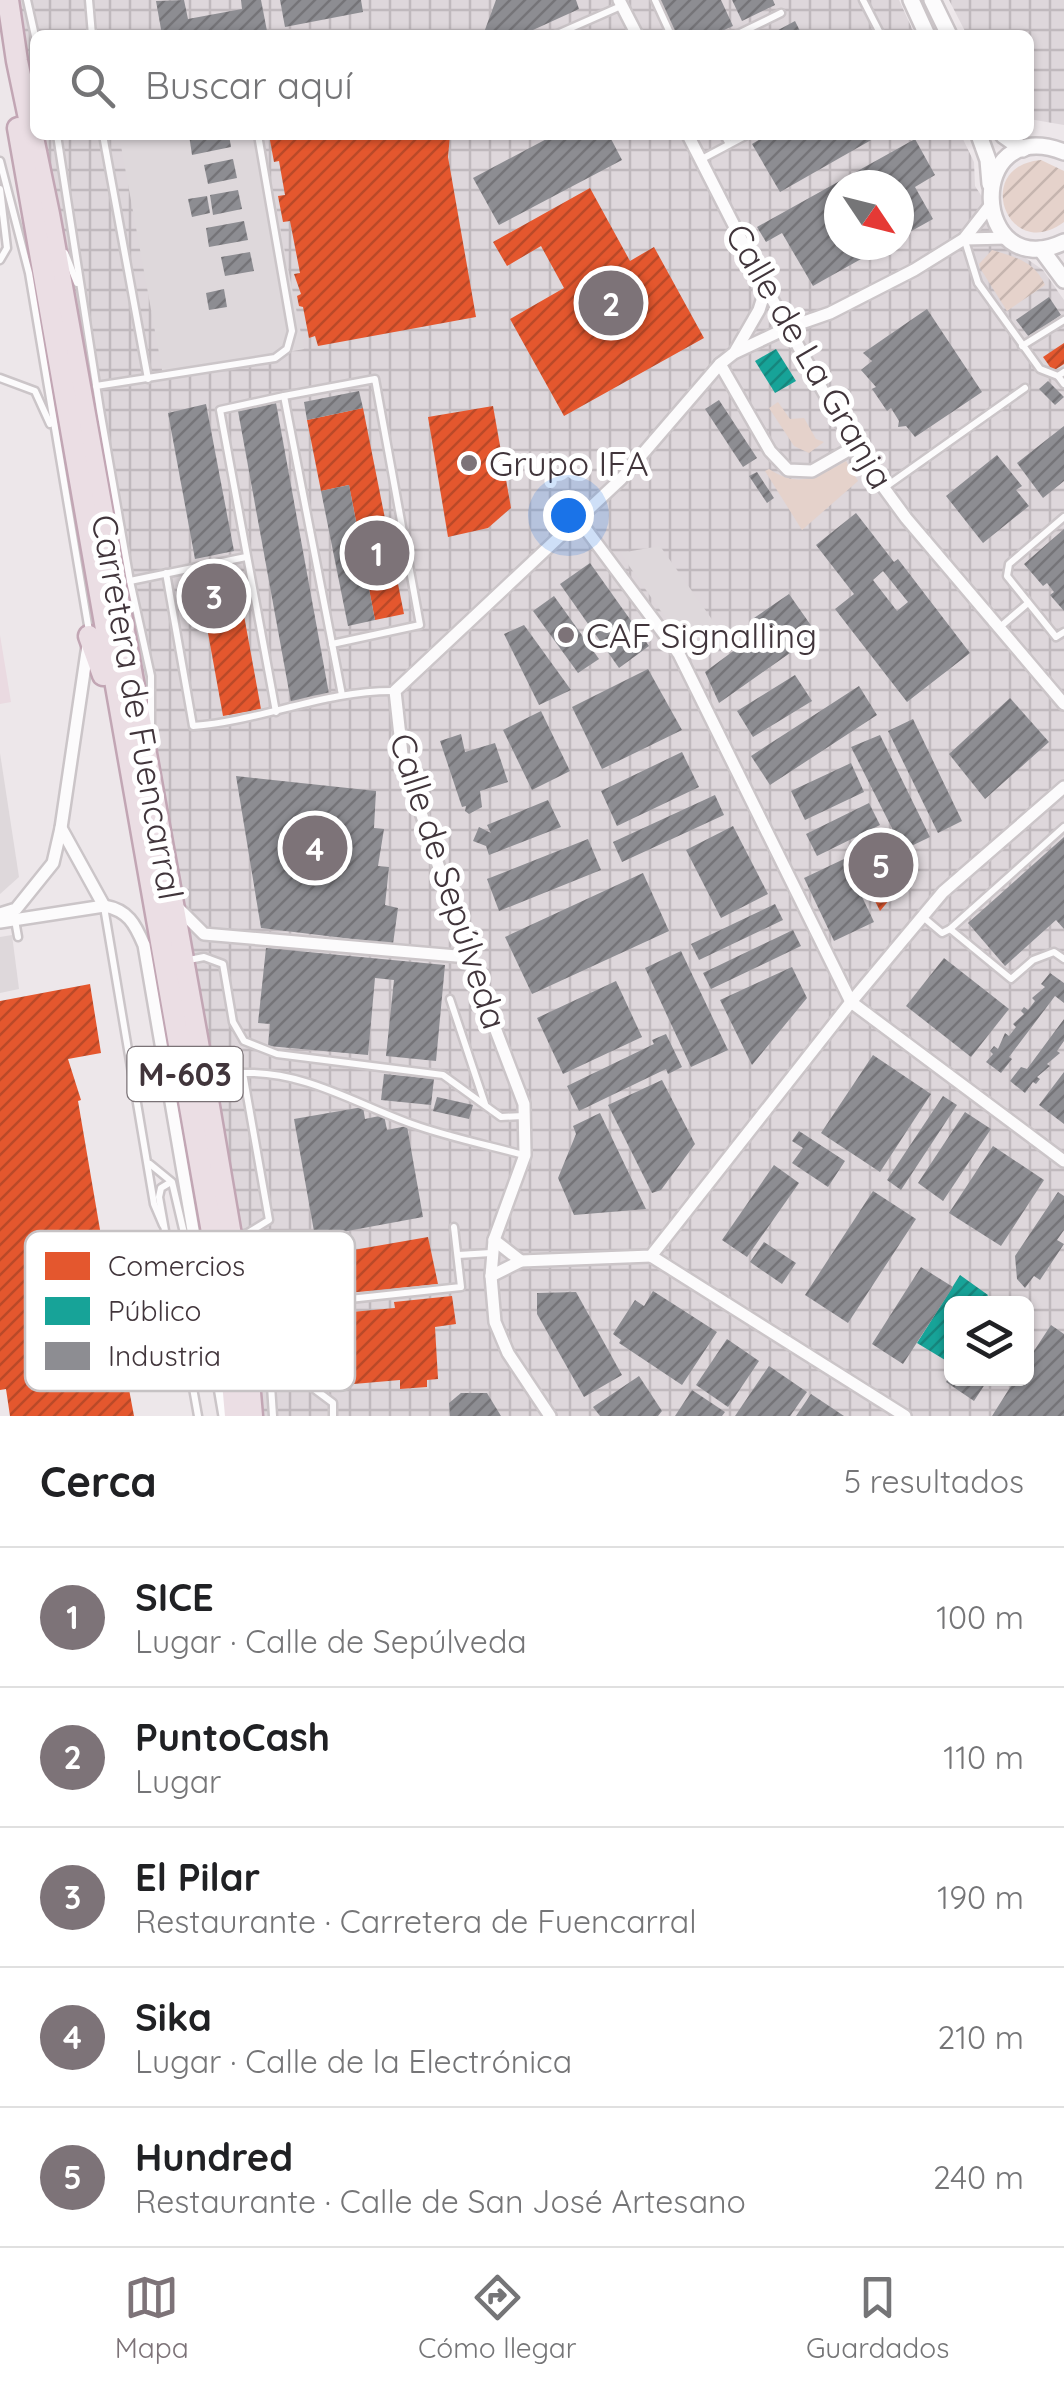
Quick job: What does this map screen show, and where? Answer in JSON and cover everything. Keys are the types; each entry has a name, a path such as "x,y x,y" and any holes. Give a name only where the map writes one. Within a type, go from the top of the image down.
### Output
{"highway":[{"name":"Carretera de Fuencarral","path":"8,0 30,121"},
{"name":"Carretera de Fuencarral","path":"0,28 212,1231"},
{"name":"Carretera de Fuencarral","path":"34,140 230,1231"},
{"path":"90,636 124,733"},
{"name":"Carretera de Fuencarral","path":"233,1391 235,1416"},
{"name":"Carretera de Fuencarral","path":"250,1391 252,1416"}],"street":[{"path":"15,48 15,26 24,0"},
{"path":"911,0 925,30"},
{"path":"932,0 946,30"},
{"path":"620,2 634,30"},
{"name":"Calle de La Granja","path":"690,140 787,328 854,447 1064,704"},
{"path":"981,140 988,160 989,207 1008,238 1024,247 1042,249 1064,242"},
{"path":"1010,140 1023,149"},
{"path":"990,186 996,170 1023,149 1052,148 1064,152"},
{"name":"Calle de Sepúlveda","path":"492,1247 525,1155 524,1104 468,957 402,754 395,691 621,479 720,364 734,353 787,328 830,313 964,240 989,207"},
{"name":"Calle de Sepúlveda","path":"964,240 1008,238"},
{"path":"1042,249 1060,276"},
{"name":"Calle de Sepúlveda","path":"734,353 759,310 766,288"},
{"path":"720,364 770,451 788,470 812,471 854,447"},
{"path":"579,520 679,654 851,1002 1064,1161"},
{"path":"0,914 16,909 53,863 90,636"},
{"path":"651,1256 943,892 1064,786"},
{"path":"61,828 104,906"},
{"path":"173,903 204,934 468,957"},
{"path":"0,922 104,906 117,908 135,922 144,946 193,1231"},
{"path":"522,1261 492,1247 495,1322 508,1353 550,1416"},
{"path":"491,1276 522,1261 651,1256 904,1416"},
{"path":"220,1391 225,1416"}],"lane":[{"path":"24,0 33,30"},
{"path":"89,0 92,30"},
{"path":"654,0 669,30"},
{"path":"864,0 879,30"},
{"path":"565,30 620,2"},
{"path":"746,30 781,13"},
{"path":"59,140 96,386 151,676 151,784"},
{"path":"103,140 148,379"},
{"path":"96,386 275,358 287,349 292,331 259,140"},
{"path":"727,140 729,144"},
{"path":"700,160 737,140"},
{"path":"0,161 29,273 90,636"},
{"path":"0,189 7,248 0,260"},
{"path":"49,214 83,298"},
{"path":"964,240 978,283 1040,369 1061,374 1064,384"},
{"path":"1060,276 1064,294"},
{"path":"1022,346 1064,320"},
{"path":"0,378 35,391 55,436"},
{"path":"276,712 220,410 375,379 420,624 332,644"},
{"path":"884,488 1025,388"},
{"path":"284,396 342,696"},
{"path":"1064,517 1010,564 1008,576 1056,636 1064,632"},
{"path":"130,581 246,557"},
{"path":"166,573 193,726 276,712 361,691 395,691"},
{"path":"999,628 1028,603"},
{"path":"922,916 942,933 950,930 1064,826"},
{"path":"104,906 154,1204 162,1224"},
{"path":"15,920 18,936"},
{"path":"950,930 1011,979 1033,960 1054,952 1064,958"},
{"path":"183,961 204,957 222,964 233,1022 244,1041 277,1054 443,1075 501,1117 525,1116"},
{"path":"450,999 486,1106"},
{"path":"202,1065 222,1064 244,1073 266,1072 321,1085 414,1125 525,1155"},
{"path":"244,1073 269,1220 252,1231"},
{"path":"149,1164 172,1182 183,1231"},
{"path":"163,1231 161,1188 172,1182"},
{"path":"355,1296 461,1287 454,1228"},
{"path":"458,1256 492,1247"},
{"path":"193,1391 198,1416"},
{"path":"219,1391 221,1398"},
{"path":"272,1391 274,1416"},
{"path":"316,1391 332,1403 333,1416"}],"shaded area":[{"path":"8,0 899,0 913,30 30,30 30,128"},
{"path":"949,0 1064,0 1064,125 1034,120 1034,30 964,30"},
{"path":"32,140 963,140 974,162 975,186 1020,254 1043,270 1064,300 1064,1416 252,1416 248,1391 355,1391 355,1231 220,1231"},
{"path":"120,140 263,140 304,349 163,375"},
{"path":"1041,160 1064,171 1064,222 1044,232 1027,231 1005,209 1003,193 1007,178 1020,166"},
{"path":"992,250 1030,266 1045,285 1007,311 979,264"},
{"path":"778,402 790,419 804,418 816,439 824,442 809,453 794,446 769,408"},
{"path":"846,461 858,481 802,530 765,471 808,479"},
{"path":"660,546 716,625 679,637 620,553"},
{"path":"0,635 11,702 0,704"},
{"path":"0,753 19,877 0,894"},
{"path":"12,935 19,989 0,993 0,937"}],"building: Comercios":[{"path":"270,140 450,140 448,157 476,317 318,346 315,336 309,338 303,307 299,306 297,296 301,294 294,274 300,273 290,221 283,222 278,196 285,195 279,161 274,162"},
{"path":"590,188 630,261 654,247 704,338 564,416 510,319 564,288 541,246 507,266 493,242"},
{"path":"1064,343 1064,364 1053,371 1043,357"},
{"name":"Grupo IFA","path":"493,406 511,508 488,528 448,537 428,417"},
{"path":"363,408 404,614 375,620 349,485 321,491 307,420"},
{"path":"235,566 261,709 223,716 197,572"},
{"path":"890,837 909,876 880,911 852,855"},
{"path":"90,984 101,1053 68,1059 81,1100 78,1101 100,1231 25,1231 25,1391 129,1391 134,1416 10,1416 6,1389 0,1390 0,1001"},
{"path":"428,1237 438,1284 355,1292 355,1250"},
{"path":"452,1296 456,1324 435,1327 438,1379 427,1380 427,1387 400,1389 400,1380 355,1384 355,1312 395,1308 394,1302"}],"building: Público":[{"path":"776,349 796,381 775,393 755,361"},
{"path":"960,1275 988,1295 987,1296 947,1296"},
{"path":"944,1300 944,1359 917,1343"}],"building: Industria":[{"path":"184,0 188,19 242,9 241,0 261,0 267,30 161,30 156,1"},
{"path":"280,0 361,0 363,12 285,27"},
{"path":"496,0 576,0 579,9 533,30 485,30"},
{"path":"658,0 721,0 733,26 724,30 672,30"},
{"path":"732,0 773,0 775,5 742,21"},
{"path":"795,21 800,30 778,30"},
{"path":"190,140 230,140 231,147 192,155"},
{"path":"545,140 612,140 622,160 499,225 473,178"},
{"path":"759,140 871,140 780,192 752,144"},
{"path":"916,140 935,175 915,187 933,219 914,230 914,170 859,170"},
{"path":"233,159 237,178 208,184 204,165"},
{"path":"238,190 242,209 213,215 210,195"},
{"path":"824,190 824,260 859,260 813,286 782,233 766,242 757,227"},
{"path":"207,196 210,213 192,217 188,199"},
{"path":"244,221 248,240 209,247 206,228"},
{"path":"250,252 254,271 225,276 221,257"},
{"path":"224,289 227,307 209,310 206,293"},
{"path":"1049,297 1061,315 1029,337 1016,320"},
{"path":"927,309 982,392 915,437 906,426 898,427 899,421 891,408 887,411 872,389 876,387 861,370 872,361 863,353"},
{"path":"1048,381 1064,397 1055,405 1039,389"},
{"path":"359,391 363,408 307,420 304,402"},
{"path":"719,400 757,458 743,467 705,409"},
{"path":"276,403 329,694 291,702 238,411"},
{"path":"206,404 234,551 195,559 168,413"},
{"path":"1064,426 1064,481 1043,498 1017,463"},
{"path":"997,455 1022,486 1016,490 1029,506 983,543 946,496"},
{"path":"757,472 774,498 767,503 749,476"},
{"path":"349,485 375,620 348,626 321,491"},
{"path":"856,513 894,562 898,559 970,653 907,702 835,609 854,594 816,545","holes":["883,571 908,602 897,611 873,580"]},
{"path":"1064,529 1064,611 1050,595 1054,592 1047,583 1043,586 1024,564"},
{"path":"590,563 649,646 619,668 560,584"},
{"path":"789,594 817,634 719,703 705,672 763,629 754,618"},
{"name":"CAF Signalling","path":"554,596 599,659 578,673 533,611"},
{"path":"524,625 571,690 539,705 504,634"},
{"path":"648,669 682,730 602,769 572,707"},
{"path":"795,675 812,701 753,737 737,711"},
{"path":"859,686 877,715 770,785 751,756"},
{"path":"1010,698 1049,742 985,799 949,754"},
{"path":"541,711 570,771 532,790 503,730"},
{"path":"913,719 962,821 938,833 888,731"},
{"path":"461,734 465,752 495,743 508,782 480,791 482,807 469,814 466,806 462,807 440,741"},
{"path":"880,735 930,837 903,850 851,747"},
{"path":"682,752 699,787 617,826 601,791"},
{"path":"851,763 864,792 805,820 791,791"},
{"path":"236,776 376,791 374,828 384,829 378,866 389,867 385,905 398,908 393,944 261,928"},
{"path":"715,795 724,815 622,862 613,842"},
{"path":"548,800 561,827 489,855 486,846 473,841 479,827 491,833 487,825"},
{"path":"869,803 880,825 817,856 806,834"},
{"path":"733,826 768,894 721,918 686,850"},
{"path":"1064,837 1064,929 1056,920 1005,966 968,923"},
{"path":"588,839 601,870 499,911 487,879"},
{"path":"844,859 874,922 834,941 804,878"},
{"path":"643,873 669,931 532,994 505,937"},
{"path":"775,904 783,920 699,960 691,944"},
{"path":"793,930 801,946 711,989 703,973"},
{"path":"266,948 445,965 436,1061 386,1056 394,980 375,978 368,1055 268,1046 270,1024 258,1023"},
{"path":"681,951 728,1050 691,1067 645,968"},
{"path":"944,958 1009,1009 971,1057 906,1006"},
{"path":"792,967 807,998 752,1065 720,1000"},
{"path":"1050,973 1064,983 1064,1003 1055,996 1001,1073 986,1062 993,1054 990,1051 994,1046 998,1049 1005,1033 1009,1036 1016,1027 1013,1024 1024,1014 1021,1011 1024,1007 1028,1010 1035,1001 1032,998 1045,987 1041,984"},
{"path":"616,981 642,1037 563,1074 537,1018"},
{"path":"1064,1019 1064,1041 1057,1051 1060,1053 1025,1093 1010,1081 1021,1067 1027,1069"},
{"path":"666,1034 682,1067 668,1074 666,1069 579,1111 567,1086 654,1044 652,1040"},
{"path":"873,1055 931,1094 880,1172 821,1133"},
{"path":"1064,1072 1064,1124 1039,1105"},
{"path":"384,1074 434,1079 431,1105 381,1100"},
{"path":"662,1080 695,1144 661,1190 652,1193 608,1105"},
{"path":"943,1096 957,1105 901,1190 887,1180"},
{"path":"437,1097 473,1105 469,1119 433,1111"},
{"path":"363,1107 365,1119 384,1115 387,1130 407,1126 423,1217 347,1231 314,1231 294,1119"},
{"path":"965,1112 991,1129 943,1201 918,1183"},
{"path":"600,1113 646,1209 574,1215 558,1178 576,1134 573,1126"},
{"path":"799,1131 845,1161 828,1187 792,1163 803,1148 792,1141"},
{"path":"993,1146 1044,1180 1001,1246 949,1213"},
{"path":"774,1165 799,1183 747,1257 722,1240"},
{"path":"873,1191 916,1219 848,1323 805,1295"},
{"path":"1058,1192 1064,1196 1064,1230 1057,1240 1064,1244 1040,1280 1034,1276 1025,1288 1017,1279 1015,1256"},
{"path":"764,1242 796,1263 782,1284 750,1262"},
{"path":"921,1267 953,1287 903,1364 872,1344"},
{"path":"653,1291 717,1332 682,1385 619,1343 621,1340 613,1334 635,1300 644,1306"},
{"path":"576,1292 622,1375 584,1397 537,1314 537,1293"},
{"path":"1051,1325 1064,1334 1064,1416 992,1416 1011,1386 1034,1386 1034,1351"},
{"path":"727,1339 759,1361 728,1407 696,1385"},
{"path":"769,1366 807,1392 790,1416 735,1416"},
{"path":"639,1376 662,1411 658,1416 600,1416 593,1407"},
{"path":"952,1386 984,1386 974,1401"},
{"path":"692,1390 725,1412 722,1416 675,1416"},
{"path":"461,1393 487,1393 501,1416 450,1416 449,1403"},
{"path":"811,1394 844,1416 796,1416"}],"place":[{"name":"PuntoCash","path":"611,303"},
{"name":"Grupo IFA","path":"469,463"},
{"name":"SICE","path":"377,553"},
{"name":"El Pilar","path":"214,596"},
{"name":"CAF Signalling","path":"566,635"},
{"name":"Sika","path":"315,848"},
{"name":"Hundred","path":"881,865"}]}
